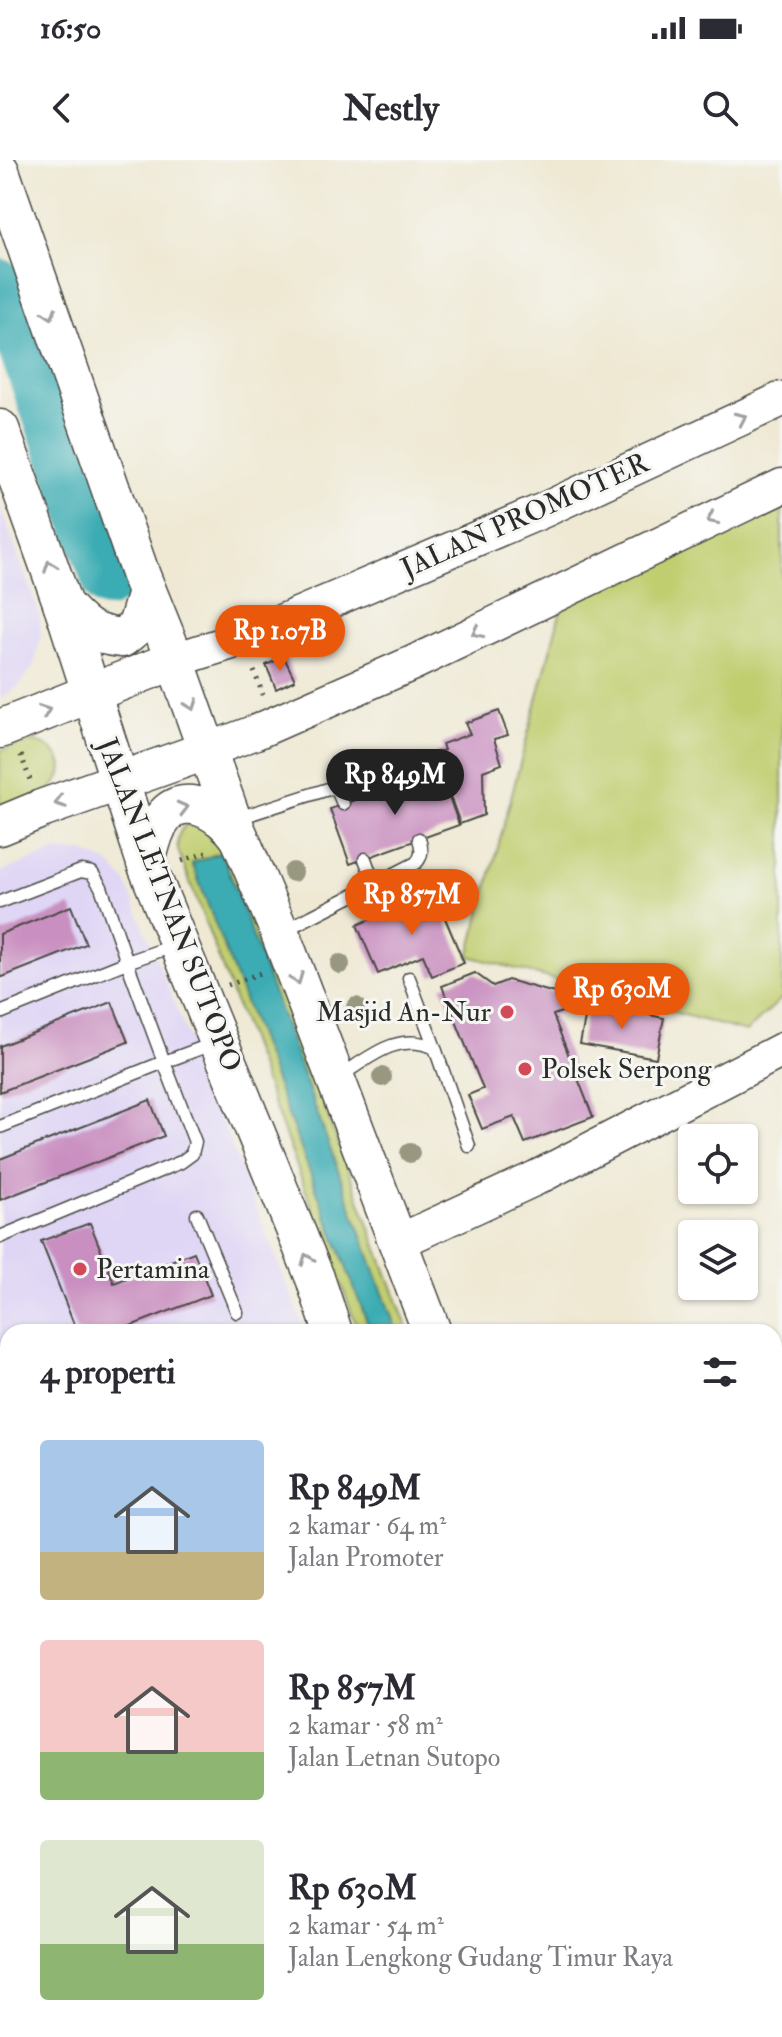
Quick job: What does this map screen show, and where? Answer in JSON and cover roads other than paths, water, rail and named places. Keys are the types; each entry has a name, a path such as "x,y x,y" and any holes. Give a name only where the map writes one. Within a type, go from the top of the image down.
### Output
{"main road":[{"path":"0,171 147,592 208,750 228,837"},
{"name":"JALAN LETNAN SUTOPO","path":"0,429 63,605 120,780 164,862 179,944 315,1278 330,1324"},
{"path":"63,605 86,629 102,636 122,638 137,626 147,592"},
{"path":"8,737 90,694 175,660"},
{"path":"0,826 208,750"},
{"path":"164,862 153,836 162,817 177,806 198,804 216,813 336,1078 429,1324"}],"street":[{"name":"JALAN PROMOTER","path":"175,660 241,639 515,523 782,399"},
{"path":"208,750 413,663 782,486"},
{"path":"396,1243 536,1178 782,1050"}],"lane":[{"path":"228,837 336,787 381,772 393,775 398,784"},
{"path":"336,787 343,804"},
{"path":"276,951 374,883 416,863 422,847 419,839"},
{"path":"365,859 374,883"},
{"path":"0,902 81,871 92,873 101,887 195,1142 192,1154 181,1162 0,1237"},
{"path":"0,1013 179,944"},
{"path":"409,978 469,1146"},
{"path":"336,1078 376,1053 406,1040 435,1048"},
{"path":"0,1127 219,1041"},
{"path":"197,1215 237,1312"}],"water":[{"path":"222,852 394,1324 368,1324 192,863"}],"waterway":[{"path":"0,284 108,583"}],"place":[{"name":"Masjid An-Nur","path":"507,1012"},
{"name":"Polsek Serpong","path":"525,1069"},
{"name":"Pertamina","path":"80,1269"}]}
